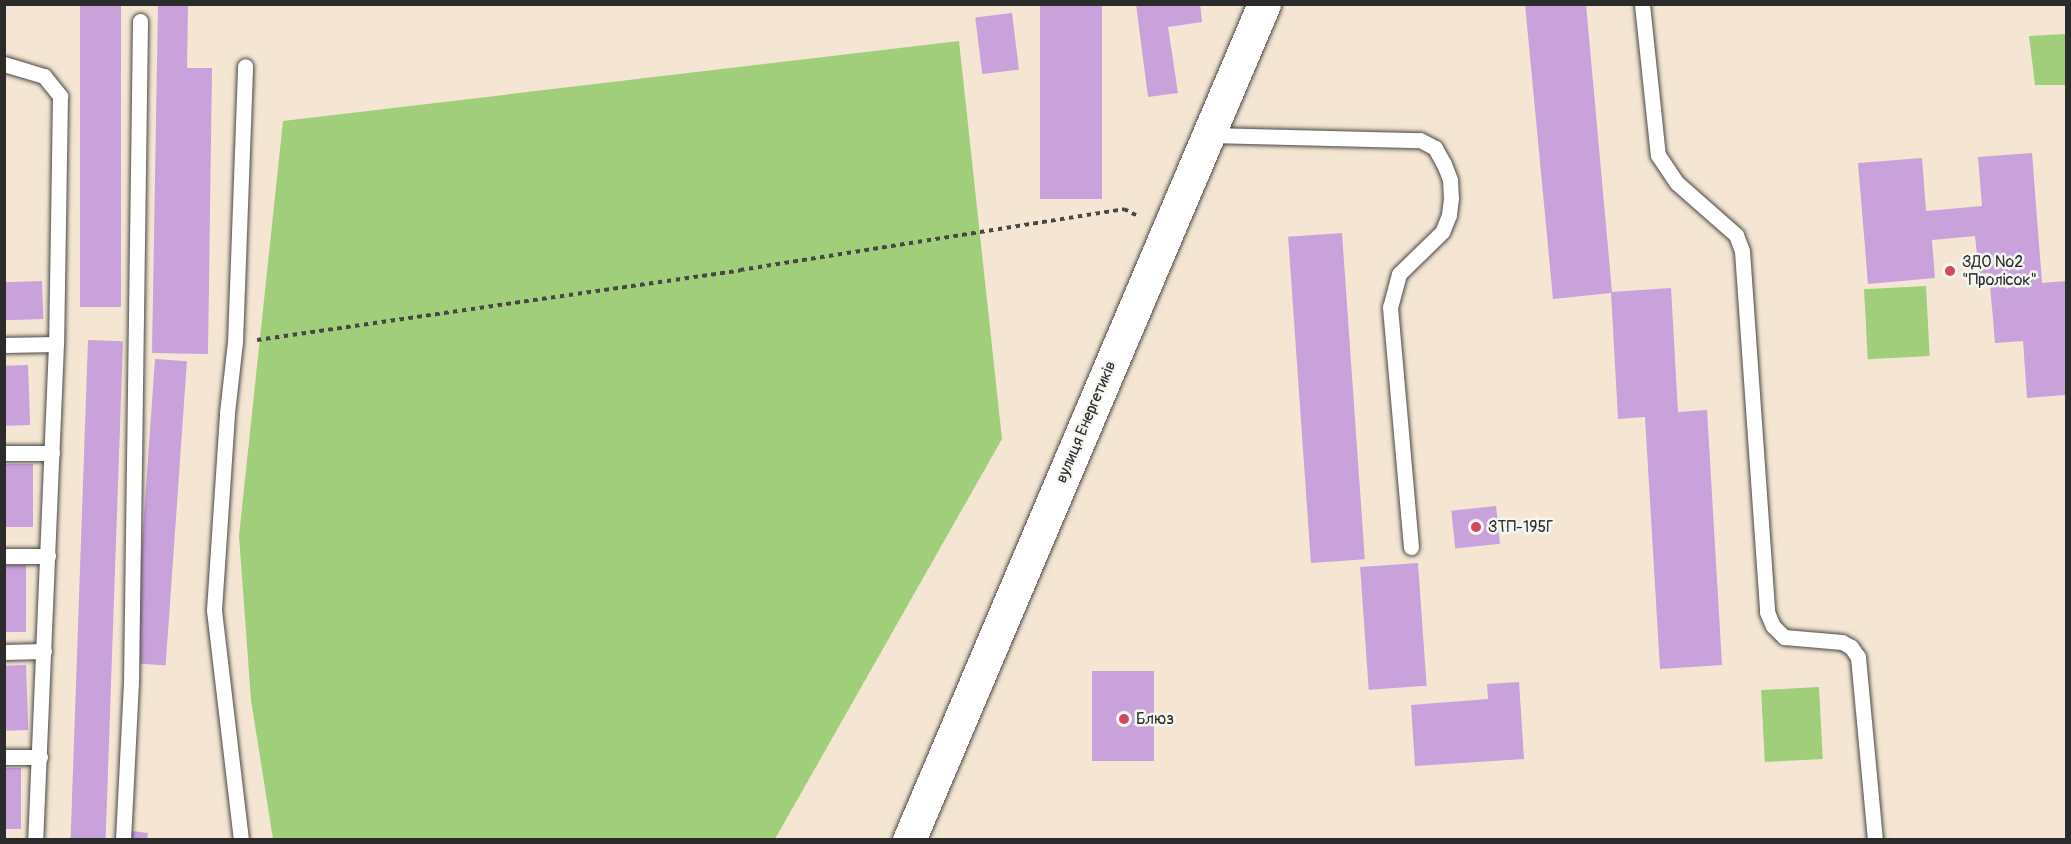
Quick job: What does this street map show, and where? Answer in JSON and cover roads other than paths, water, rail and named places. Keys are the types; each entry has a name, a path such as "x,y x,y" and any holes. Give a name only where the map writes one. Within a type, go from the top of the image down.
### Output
{"street":[{"name":"вулиця Енергетиків","path":"909,840 1264,4"}],"lane":[{"path":"1642,4 1658,156 1677,183 1736,234 1742,251 1767,612 1773,626 1784,637 1842,642 1851,646 1858,657 1875,840"},
{"path":"123,840 131,683 140,21"},
{"path":"4,64 44,76 60,96 56,344 35,840"},
{"path":"241,840 214,610 227,413 235,342 244,66"},
{"path":"1209,135 1420,140 1434,148 1444,164 1451,198 1449,215 1442,232 1399,274 1390,307 1411,548"},
{"path":"4,345 56,344"},
{"path":"4,453 52,453"},
{"path":"4,556 48,556"},
{"path":"4,652 44,651"},
{"path":"4,757 40,757"}],"place":[{"name":"ЗДО №2 \"Пролісок\"","path":"1950,271"},
{"name":"ЗТП-195Г","path":"1476,527"},
{"name":"Блюз","path":"1124,719"}]}
